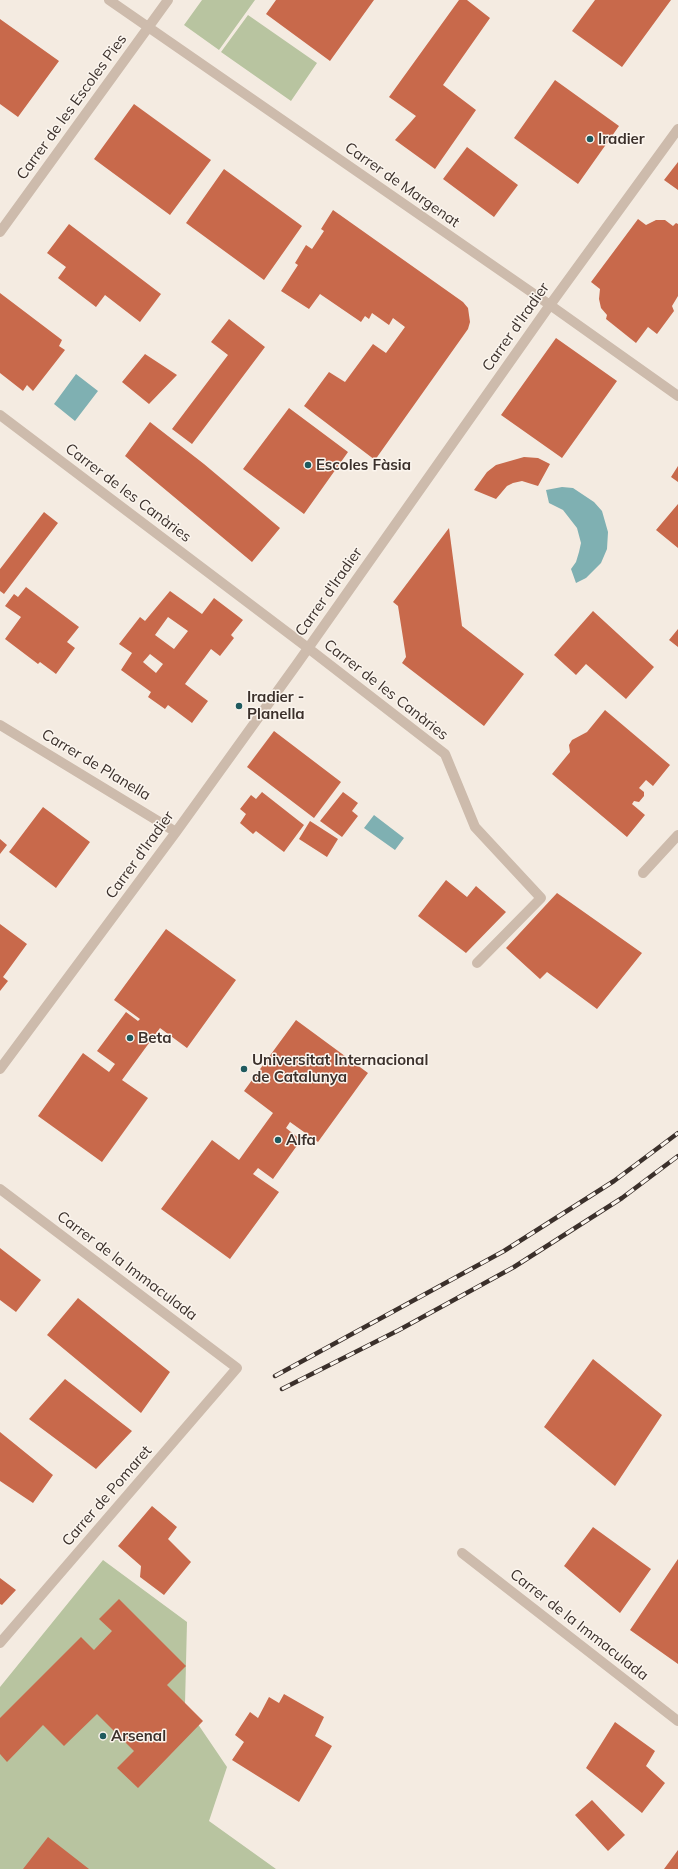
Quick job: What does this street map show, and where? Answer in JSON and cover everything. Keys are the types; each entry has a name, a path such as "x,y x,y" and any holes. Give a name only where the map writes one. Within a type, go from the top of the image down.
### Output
{"street":[{"name":"Carrer de Margenat","path":"109,0 147,28 550,305 678,396"},
{"name":"Carrer de les Escoles Pies","path":"0,232 168,0"},
{"name":"Carrer d'Iradier","path":"0,1070 176,832 550,305 678,128"},
{"name":"Carrer de les Canàries","path":"0,415 308,648 445,754 475,827 541,898 477,963"},
{"name":"Carrer de Planella","path":"0,725 176,832"},
{"path":"644,873 678,834"},
{"name":"Carrer de la Immaculada","path":"0,1189 237,1368"},
{"name":"Carrer de Pomaret","path":"0,1643 237,1368"},
{"name":"Carrer de la Immaculada","path":"462,1553 678,1722"}],"green space":[{"path":"202,0 255,0 219,50 184,25"},
{"path":"248,15 317,63 291,101 221,52"},
{"name":"Arsenal","path":"103,1560 187,1622 185,1705 227,1767 209,1821 276,1869 0,1869 0,1687"}],"water":[{"path":"76,374 98,391 75,421 54,404"},
{"path":"562,487 573,488 594,502 602,511 608,532 607,549 601,563 586,578 576,583 571,569 576,562 581,543 577,528 563,510 549,503 546,490"},
{"path":"374,815 404,838 395,850 364,828"}],"building":[{"path":"276,0 374,0 330,61 266,14"},
{"path":"459,0 467,0 490,18 443,85 476,110 435,169 395,140 416,116 389,97"},
{"path":"595,0 671,0 622,67 572,31"},
{"path":"0,19 59,61 18,117 0,104"},
{"path":"555,80 619,126 578,184 514,138"},
{"path":"134,104 211,160 170,215 94,159"},
{"path":"467,147 518,185 494,217 443,179"},
{"path":"678,162 678,190 664,180"},
{"path":"224,169 302,226 264,280 186,223"},
{"path":"333,210 463,302 468,308 470,322 468,329 375,460 304,406 329,372 345,382 373,344 386,353 405,327 393,318 389,325 372,313 369,319 365,316 361,322 320,294 309,309 281,291 298,265 295,263 306,245 312,249 324,231 321,229"},
{"path":"638,219 646,225 656,220 665,220 673,226 676,223 678,224 678,296 672,306 674,311 657,334 648,327 636,343 606,319 607,315 601,308 599,299 600,289 591,282"},
{"path":"69,224 161,294 140,322 105,295 96,307 58,278 66,267 47,253"},
{"path":"0,293 62,340 59,346 65,350 33,391 27,385 23,391 0,373"},
{"path":"229,319 265,347 192,444 172,429 228,355 211,342"},
{"path":"556,338 617,381 562,458 501,415"},
{"path":"145,354 177,375 149,404 122,382"},
{"path":"289,408 348,452 304,514 243,469"},
{"path":"150,422 204,464 280,528 252,562 125,456"},
{"path":"524,457 538,458 550,464 538,486 522,481 513,483 507,486 496,499 474,490 487,472 496,465"},
{"path":"678,466 678,482 671,477"},
{"path":"678,504 678,548 656,530"},
{"path":"44,512 58,523 4,594 0,591 0,569"},
{"path":"449,528 462,626 524,674 484,726 402,663 406,657 398,606 393,602"},
{"path":"26,587 79,627 67,642 75,648 56,674 40,662 38,664 5,639 21,617 5,606 14,594 18,597"},
{"path":"170,591 202,614 214,598 243,620 231,635 234,638 220,656 211,649 185,684 208,701 192,723 168,705 165,709 148,697 151,692 121,670 132,653 119,644 140,617 145,621","holes":["168,617 188,631 174,649 155,635","150,654 163,664 156,673 143,662"]},
{"path":"593,611 654,667 626,699 586,664 576,675 554,655"},
{"path":"678,629 678,647 669,640"},
{"path":"605,710 670,765 653,786 646,780 639,788 644,792 644,796 639,802 634,801 632,804 645,815 627,837 552,774 570,752 569,745 572,740 587,732"},
{"path":"274,731 341,782 314,818 247,767"},
{"path":"262,792 304,825 284,852 256,831 253,834 240,823 246,814 240,809 251,795 256,799"},
{"path":"343,792 358,803 352,811 358,816 342,837 320,821"},
{"path":"43,807 90,842 56,888 9,852"},
{"path":"310,821 338,839 327,857 299,839"},
{"path":"0,839 7,845 0,854"},
{"path":"446,880 467,897 476,886 506,912 466,953 418,916"},
{"path":"557,893 642,953 597,1009 547,972 540,979 506,948"},
{"path":"0,924 27,944 3,977 8,981 0,991"},
{"name":"Beta","path":"166,929 236,980 187,1048 160,1028 122,1080 148,1098 102,1162 38,1116 83,1053 109,1072 115,1064 97,1051 126,1012 138,1021 140,1019 114,1000"},
{"name":"Alfa","path":"296,1020 368,1073 318,1142 290,1122 286,1128 301,1140 273,1179 258,1168 253,1174 279,1192 230,1259 161,1209 212,1140 239,1160 273,1113 244,1091"},
{"path":"0,1248 41,1280 16,1312 0,1300"},
{"path":"78,1298 170,1372 141,1413 47,1335"},
{"path":"593,1359 662,1415 615,1486 544,1427"},
{"path":"65,1379 132,1431 96,1469 29,1419"},
{"path":"0,1432 53,1475 33,1503 0,1481"},
{"path":"152,1506 177,1527 168,1539 191,1562 164,1595 140,1577 141,1566 118,1546"},
{"path":"593,1527 651,1569 620,1613 564,1566"},
{"path":"678,1559 678,1664 630,1630"},
{"path":"0,1578 16,1590 2,1605 0,1604"},
{"path":"119,1599 186,1666 167,1685 203,1721 138,1788 117,1768 134,1751 97,1714 64,1746 43,1725 7,1762 0,1754 0,1718 81,1637 94,1650 112,1631 99,1619"},
{"path":"284,1694 324,1717 315,1736 332,1746 299,1802 232,1760 244,1742 235,1735 250,1712 258,1718 269,1697 279,1703"},
{"path":"615,1722 655,1751 646,1766 665,1783 642,1813 586,1768"},
{"path":"592,1800 625,1835 608,1851 575,1815"},
{"path":"48,1837 89,1869 23,1869"},
{"path":"678,1850 678,1869 664,1869"}],"railway":[{"path":"275,1376 504,1251 614,1181 678,1133"},
{"path":"282,1389 399,1330 514,1267 622,1198 678,1156"}],"place":[{"name":"Iradier","path":"590,139"},
{"name":"Escoles Fàsia","path":"308,465"},
{"name":"Iradier - Planella","path":"239,706"},
{"name":"Beta","path":"130,1038"},
{"name":"Universitat Internacional de Catalunya","path":"244,1069"},
{"name":"Alfa","path":"278,1140"},
{"name":"Arsenal","path":"103,1736"}]}
